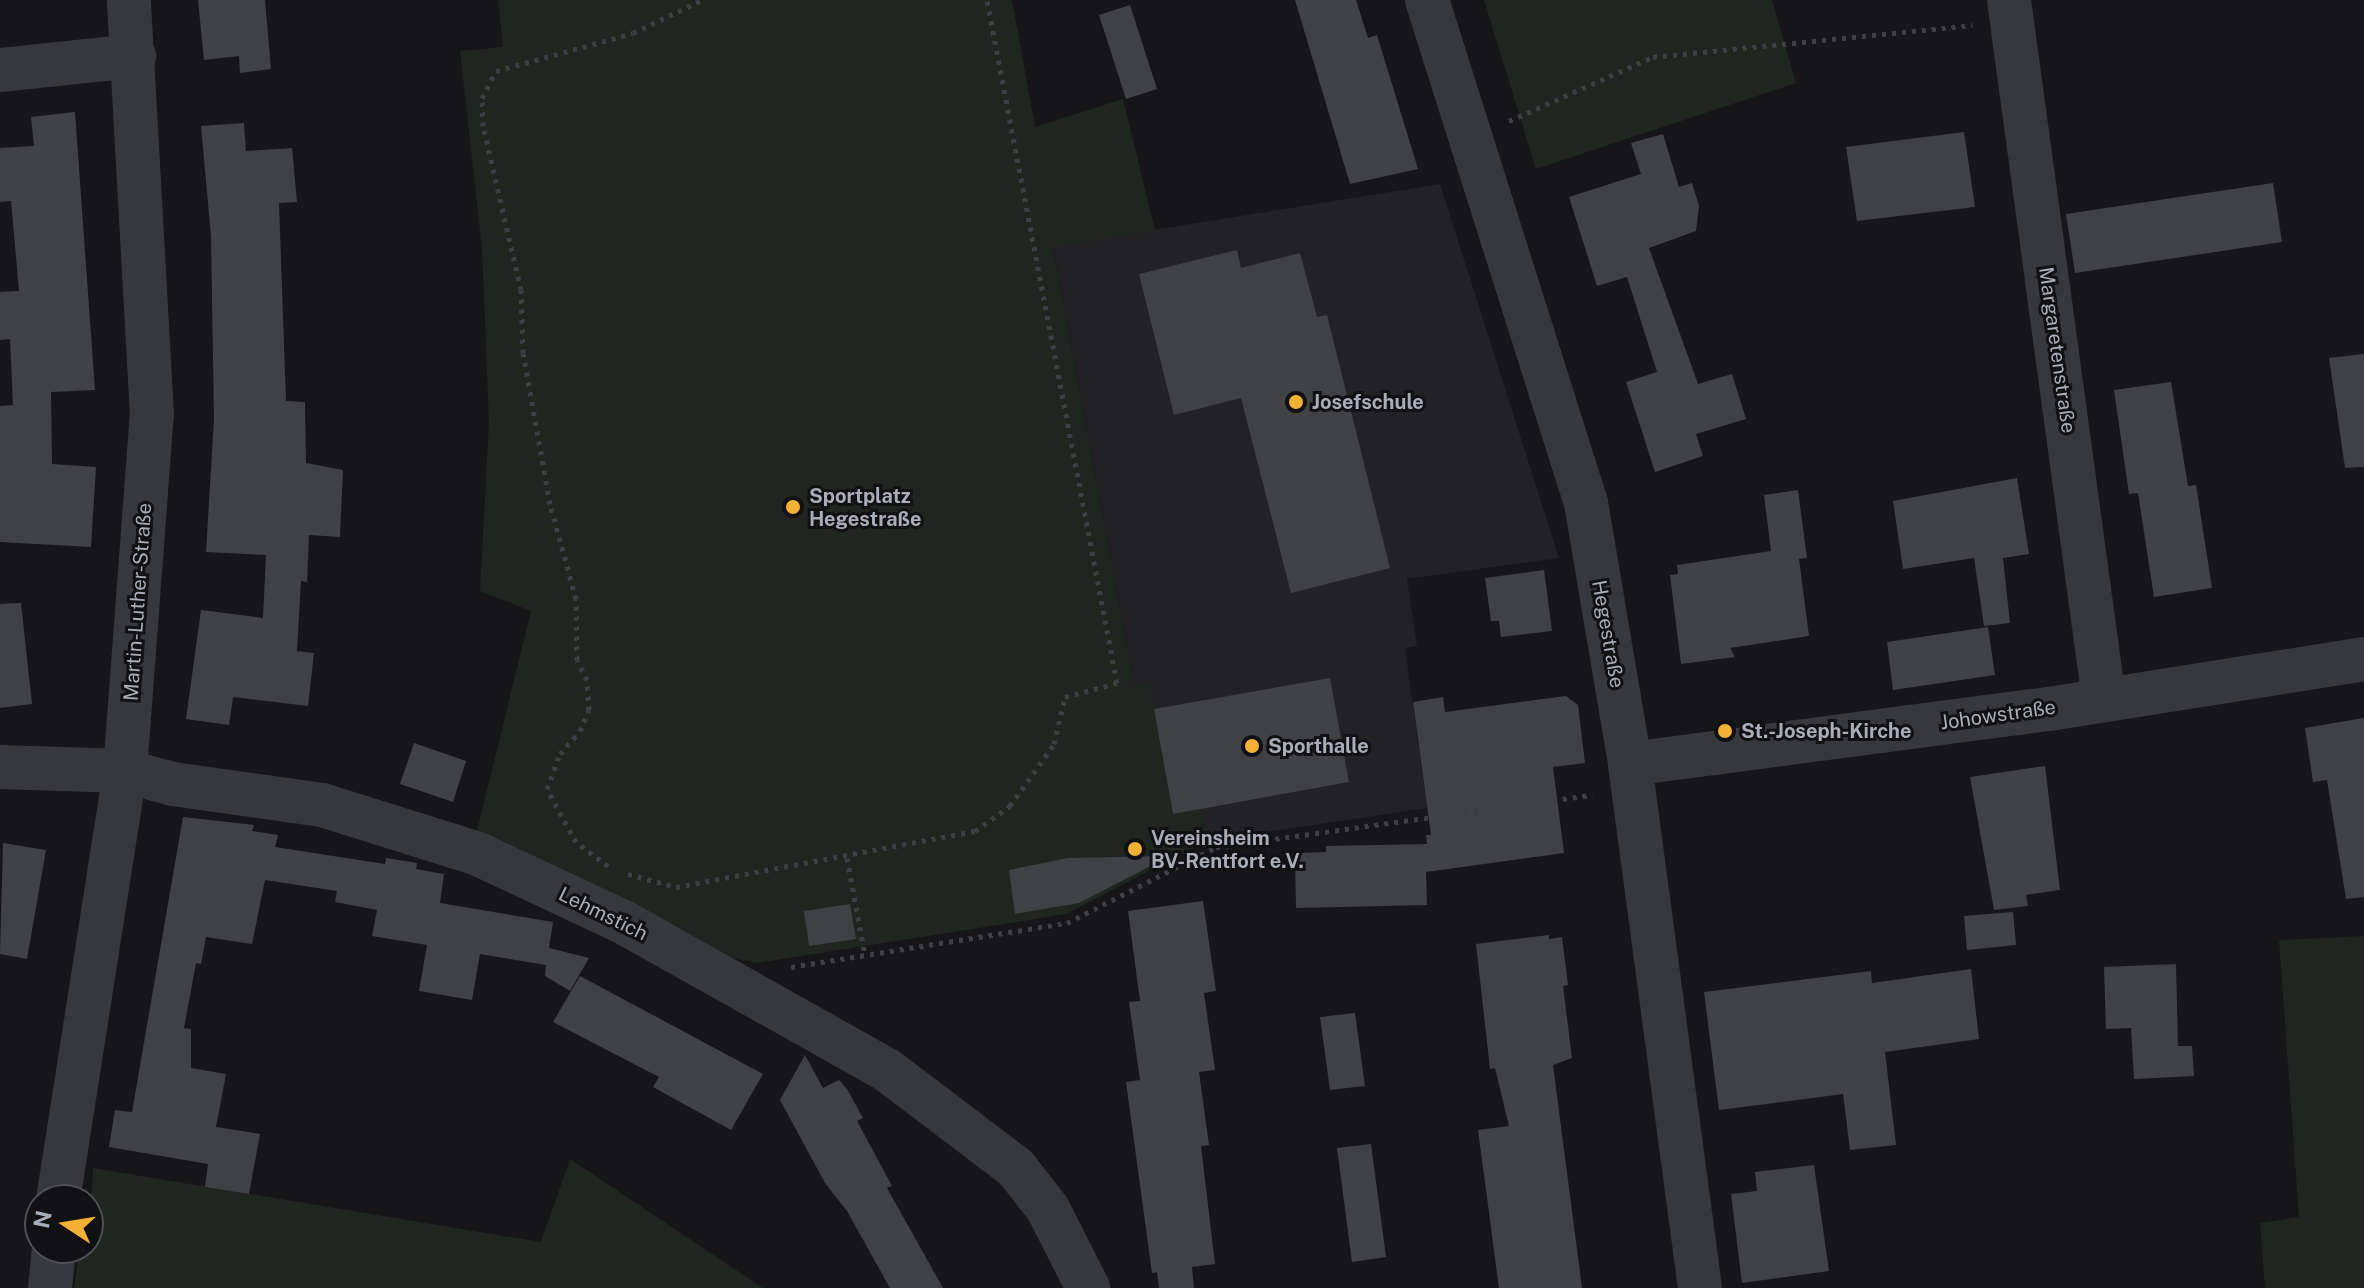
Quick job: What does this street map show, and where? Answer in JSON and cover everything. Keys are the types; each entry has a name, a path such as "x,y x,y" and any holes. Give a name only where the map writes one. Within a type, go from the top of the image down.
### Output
{"street":[{"name":"Martin-Luther-Straße","path":"60,1184 125,771 152,415 129,0"},
{"name":"Hegestraße","path":"1427,0 1586,503 1632,776 1700,1288"},
{"name":"Margaretenstraße","path":"2011,11 2104,700"},
{"path":"0,70 134,56"},
{"name":"Johowstraße","path":"1632,776 2364,659"},
{"name":"Lehmstich","path":"0,767 125,771 173,784 322,805 478,854 625,923 887,1070 1016,1168 1048,1209 1088,1288"},
{"path":"50,1288 52,1264"}],"path":[{"path":"702,0 633,33 496,71 482,98 521,290 523,353 550,504 576,599 577,660 587,680 589,710 580,731 560,754 547,789 576,842 608,866 652,884 676,887 847,858 975,831 1010,806 1054,744 1065,697 1117,683 987,0"},
{"path":"1470,141 1653,57 2011,11"},
{"path":"756,994 789,967 1067,923 1216,847 1632,776"},
{"path":"847,858 865,955"}],"shaded area":[{"name":"Sportplatz Hegestraße","path":"498,0 1012,0 1035,127 1123,99 1155,230 1053,247 1134,685 1149,683 1173,814 1201,809 1206,841 1066,914 758,963 731,958 476,835 531,611 480,591 489,422 482,249 460,51 503,47"},
{"path":"1484,0 1772,0 1796,83 1536,169"},
{"name":"Josefschule","path":"1440,184 1559,558 1407,579 1417,646 1405,648 1427,808 1206,841 1201,809 1173,814 1149,684 1134,685 1053,246"},
{"path":"2364,936 2364,1288 2265,1288 2260,1223 2299,1217 2279,940"},
{"path":"570,1159 763,1288 74,1288 78,1264 104,1264 104,1184 92,1184 93,1168 541,1242"}],"building":[{"path":"198,0 265,0 271,69 240,73 239,56 204,60"},
{"path":"1295,0 1356,0 1368,38 1377,35 1418,169 1350,184"},
{"path":"1130,5 1157,89 1126,99 1099,15"},
{"path":"75,112 95,390 51,392 52,464 96,467 91,547 0,542 0,406 13,405 10,339 0,340 0,292 19,291 11,201 0,202 0,148 34,146 31,117"},
{"path":"244,123 246,151 292,148 297,202 279,203 286,401 305,402 306,463 343,470 340,537 309,535 307,582 301,581 297,651 314,653 308,706 233,697 229,725 186,719 201,610 263,618 266,555 206,552 214,419 211,236 201,126"},
{"path":"1964,132 1975,207 1857,221 1846,147"},
{"path":"1663,134 1679,187 1692,183 1699,206 1696,231 1649,248 1698,384 1732,374 1746,419 1696,434 1703,456 1655,472 1626,382 1657,372 1627,277 1597,286 1569,197 1641,174 1631,143"},
{"path":"2273,183 2282,242 2075,273 2066,214"},
{"path":"1237,250 1241,268 1300,253 1317,317 1327,315 1390,568 1291,593 1241,398 1174,415 1139,274"},
{"path":"2364,354 2364,467 2345,468 2329,358"},
{"path":"2171,382 2188,486 2196,485 2212,588 2154,597 2138,493 2129,494 2114,390"},
{"path":"2017,478 2029,554 2003,558 2010,623 1984,626 1974,558 1903,569 1893,501"},
{"path":"1798,490 1807,558 1799,559 1809,636 1730,648 1735,657 1681,664 1670,575 1678,574 1677,565 1771,551 1764,495"},
{"path":"1544,570 1552,631 1501,637 1499,621 1491,621 1485,578"},
{"path":"21,603 32,704 0,708 0,604"},
{"path":"1988,627 1995,675 1893,690 1887,642"},
{"name":"Sporthalle","path":"1330,678 1349,782 1173,814 1154,709"},
{"path":"1566,696 1578,705 1585,763 1553,767 1564,853 1426,872 1427,905 1296,908 1295,853 1326,852 1326,846 1427,844 1426,835 1431,835 1413,702 1443,697 1445,712"},
{"path":"2364,718 2364,897 2346,899 2327,780 2313,782 2305,728"},
{"path":"414,743 466,761 453,802 400,784"},
{"path":"2045,766 2060,890 2026,895 2028,906 1994,910 1970,777"},
{"path":"183,817 254,825 252,831 278,835 275,847 385,864 386,858 417,863 416,869 444,874 440,903 553,922 549,948 589,958 570,991 545,976 546,965 480,954 472,1000 419,991 427,945 372,936 377,910 335,902 337,891 265,880 252,944 206,937 201,964 196,963 184,1028 191,1029 191,1068 226,1074 216,1127 260,1134 249,1194 205,1187 208,1164 109,1147 115,1110 132,1112"},
{"path":"3,843 46,850 27,959 0,954"},
{"path":"1170,856 1079,903 1015,914 1009,870 1068,858"},
{"path":"1203,901 1216,991 1204,993 1215,1070 1199,1072 1209,1145 1201,1146 1215,1264 1192,1267 1194,1288 1159,1288 1157,1272 1152,1273 1126,1082 1140,1080 1129,1002 1140,1001 1128,911"},
{"path":"850,904 856,939 809,946 804,911"},
{"path":"2013,912 2016,945 1967,950 1964,916"},
{"path":"1549,935 1549,939 1562,937 1568,985 1563,986 1572,1058 1553,1065 1582,1288 1499,1288 1478,1130 1509,1126 1495,1068 1490,1069 1476,944"},
{"path":"2176,964 2178,1046 2192,1046 2194,1076 2134,1079 2131,1028 2106,1029 2104,967"},
{"path":"1971,969 1979,1039 1885,1052 1896,1145 1850,1150 1843,1094 1719,1110 1704,992 1871,971 1872,983"},
{"path":"580,976 763,1074 731,1130 653,1087 659,1077 553,1022"},
{"path":"1355,1013 1365,1086 1330,1090 1320,1017"},
{"path":"805,1055 823,1088 839,1080 847,1089 863,1118 857,1121 892,1186 887,1188 943,1288 890,1288 847,1211 825,1183 780,1100"},
{"path":"1371,1144 1386,1257 1352,1262 1337,1148"},
{"path":"1814,1165 1829,1271 1742,1283 1731,1194 1757,1191 1755,1172"}],"place":[{"name":"Josefschule","path":"1296,402"},
{"name":"Sportplatz Hegestraße","path":"793,507"},
{"name":"St.-Joseph-Kirche","path":"1725,731"},
{"name":"Sporthalle","path":"1252,746"},
{"name":"Vereinsheim BV-Rentfort e.V.","path":"1135,849"}]}
